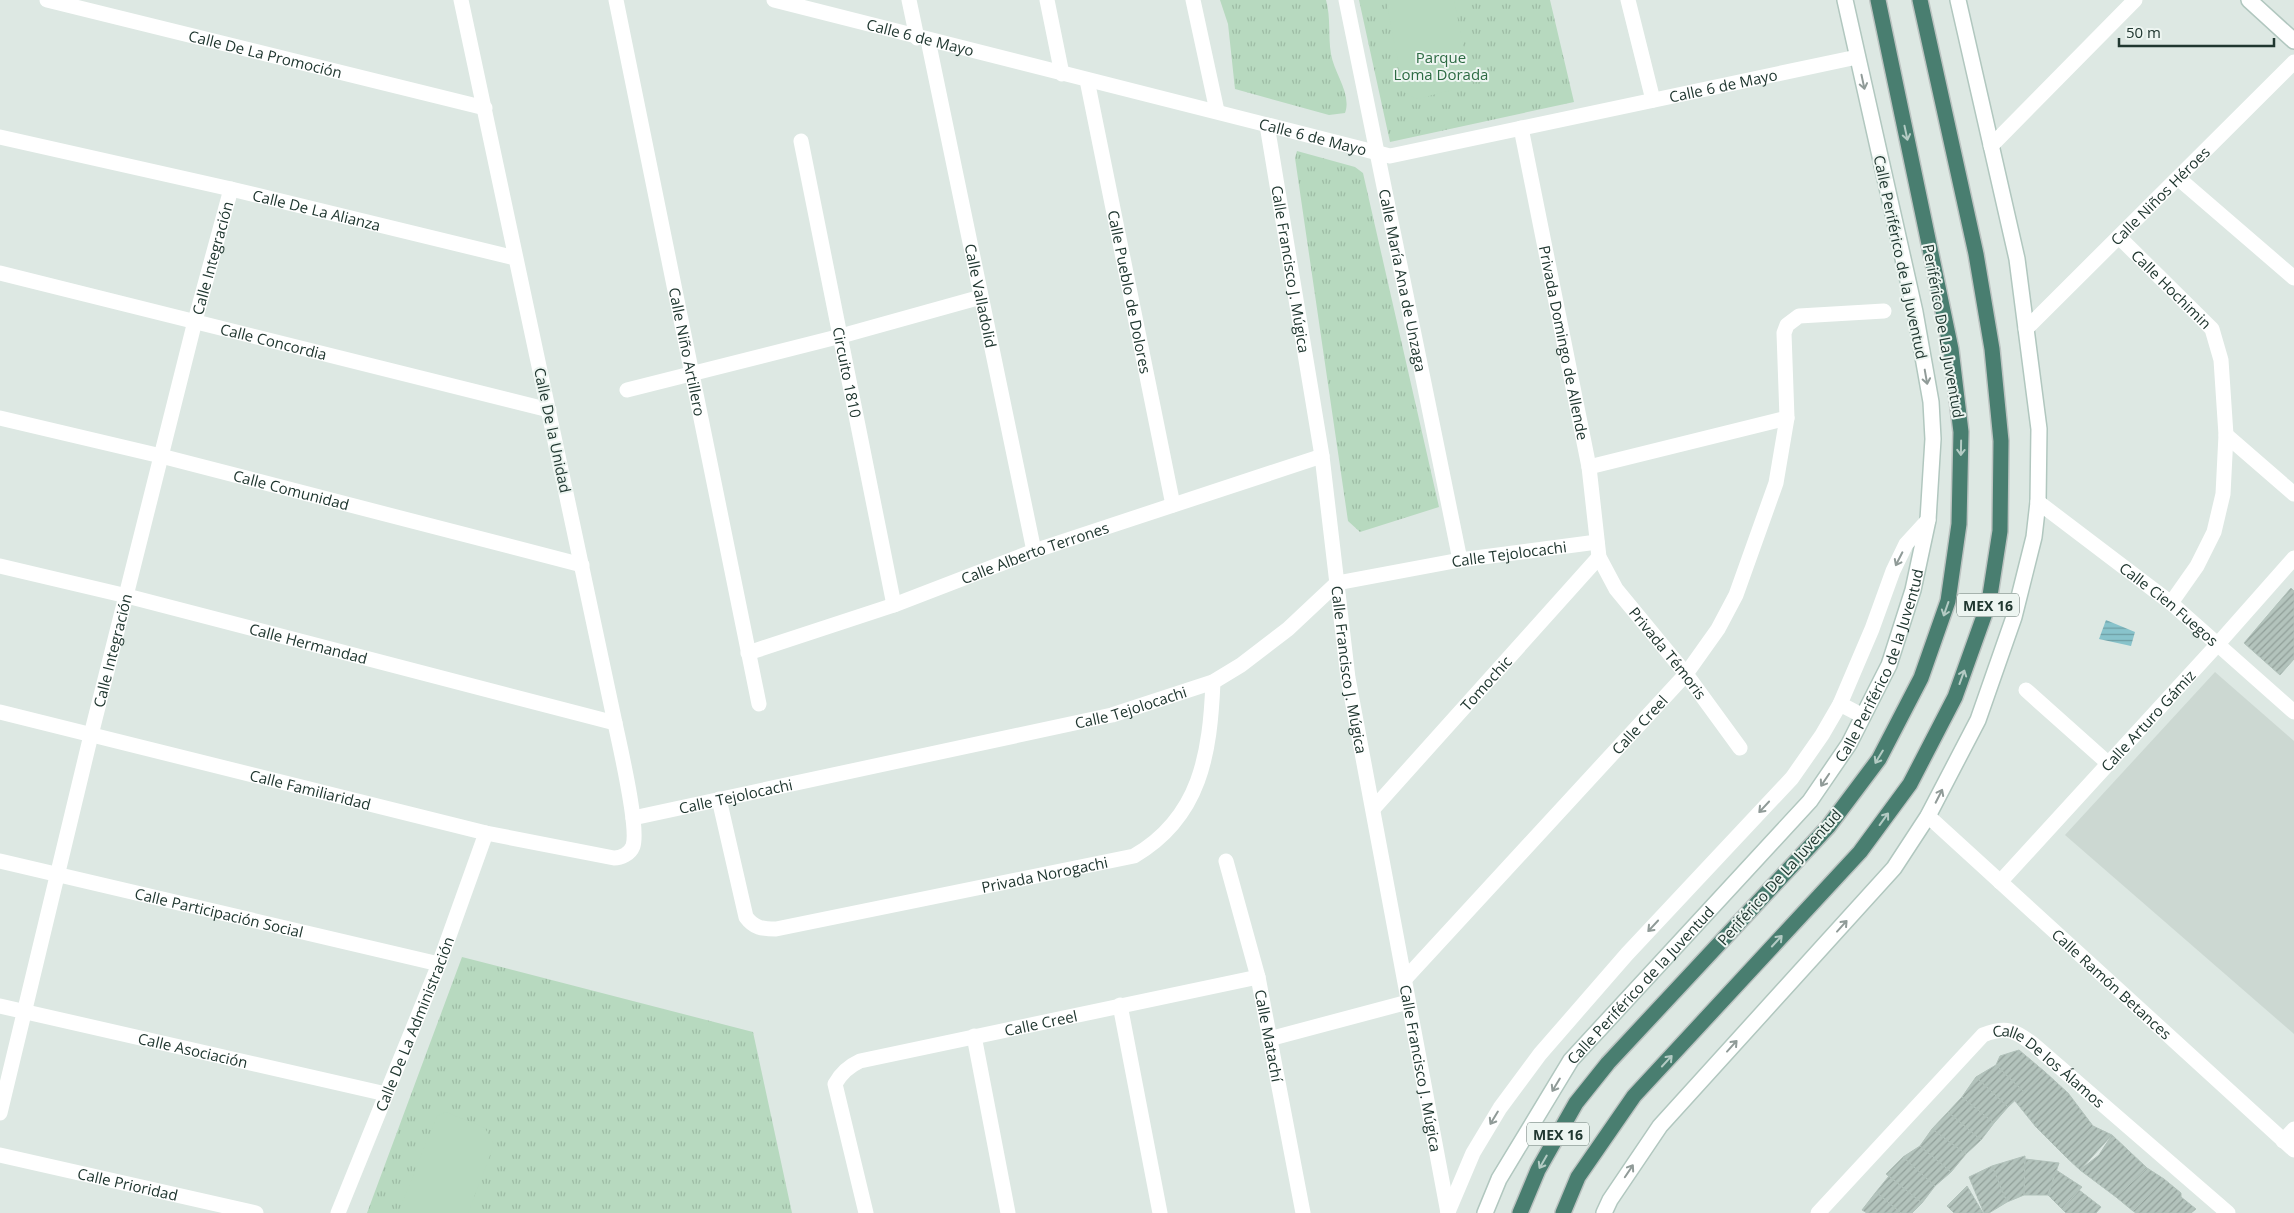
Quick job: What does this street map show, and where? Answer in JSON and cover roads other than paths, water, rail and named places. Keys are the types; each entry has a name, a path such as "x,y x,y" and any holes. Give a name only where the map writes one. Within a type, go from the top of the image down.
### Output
{"highway":[{"name":"Periférico De La Juventud","path":"1520,1213 1538,1170 1576,1103 1608,1063 1828,827 1879,759 1921,678 1948,601 1960,524 1961,432 1950,349 1878,0"},
{"name":"MEX 16","path":"1563,1213 1578,1177 1634,1096 1860,852 1910,784 1955,697 1989,602 2000,522 2001,441 1992,349 1976,254 1920,0"}],"street":[{"name":"Calle De La Promoción","path":"47,0 485,108"},
{"name":"Calle De la Unidad","path":"461,0 582,565 633,818 633,846 623,856"},
{"name":"Calle Niño Artillero","path":"616,0 759,704"},
{"name":"Calle 6 de Mayo","path":"774,0 1062,74 1217,110 1267,125 1390,156 1857,57"},
{"name":"Calle Valladolid","path":"909,0 922,39 981,297 1034,551"},
{"path":"1046,0 1062,74"},
{"path":"1193,0 1217,110"},
{"name":"Calle María Ana de Unzaga","path":"1346,0 1460,560"},
{"path":"1628,0 1653,100"},
{"name":"Calle Periférico de la Juventud","path":"1485,1213 1499,1178 1571,1060 1810,801 1848,744 1889,665 1914,590 1928,520 1933,439 1930,402 1915,312 1845,0"},
{"path":"1604,1213 1610,1200 1660,1126 1894,868 1928,816 1978,720 2014,617 2034,537 2038,502 2039,429 2017,259 1958,0"},
{"path":"1991,146 2135,0"},
{"path":"2254,2 2294,41"},
{"name":"Calle Niños Héroes","path":"2026,329 2294,62"},
{"name":"Calle Pueblo de Dolores","path":"1088,80 1173,505"},
{"name":"Calle Francisco J. Múgica","path":"1267,125 1322,456 1348,678 1448,1212"},
{"name":"Privada Domingo de Allende","path":"1521,128 1589,467 1599,558"},
{"name":"Calle De La Alianza","path":"0,137 231,189 515,258"},
{"name":"Circuito 1810","path":"800,141 894,605"},
{"path":"2178,178 2294,278"},
{"name":"Calle Integración","path":"0,1113 91,735 231,189"},
{"name":"Calle Hochimin","path":"2119,237 2212,328 2221,360 2226,435 2224,494 2214,532 2198,566 2172,603"},
{"name":"Calle Concordia","path":"0,273 549,410"},
{"path":"627,390 691,372 841,336 981,297"},
{"name":"Calle Creel","path":"1405,979 1686,674 1718,629 1736,595 1776,483 1787,418 1784,333 1787,325 1799,316 1884,311"},
{"name":"Calle Comunidad","path":"0,418 161,456 582,565"},
{"path":"1589,467 1787,418"},
{"path":"2226,435 2294,494"},
{"name":"Calle Alberto Terrones","path":"748,653 894,605 1034,551 1322,456"},
{"name":"Calle Cien Fuegos","path":"2038,502 2172,603 2294,712"},
{"path":"1448,1212 1473,1154 1500,1108 1540,1054 1627,954 1792,778 1822,735 1840,704 1872,629 1893,571 1906,544 1928,520"},
{"name":"Calle Tejolocachi","path":"633,818 1112,715 1213,682 1240,665 1288,628 1337,583 1460,560 1597,542"},
{"name":"Privada Témoris","path":"1599,558 1616,588 1686,674 1740,748"},
{"name":"Tomochic","path":"1373,809 1599,558"},
{"name":"Calle Arturo Gámiz","path":"2000,882 2294,558"},
{"name":"Calle Hermandad","path":"0,566 127,596 615,723"},
{"name":"Privada Norogachi","path":"719,799 746,917 756,928 776,929 1134,856 1166,831 1186,805 1195,788 1206,756 1211,730 1213,682"},
{"path":"2026,690 2109,764"},
{"path":"1840,704 1863,716"},
{"name":"Calle Familiaridad","path":"0,712 486,833 608,858 623,856"},
{"name":"Calle Ramón Betances","path":"1928,816 2289,1146"},
{"name":"Calle De La Administración","path":"338,1213 439,964 486,833"},
{"name":"Calle Participación Social","path":"0,861 439,964"},
{"name":"Calle Matachí","path":"1226,861 1258,977 1303,1213"},
{"name":"Calle Creel","path":"866,1213 835,1084 846,1069 860,1061 1258,977"},
{"path":"1269,1039 1408,1002"},
{"name":"Calle Asociación","path":"0,1006 386,1094"},
{"path":"1120,1006 1160,1213"},
{"name":"Calle De los Álamos","path":"1818,1213 1983,1035 1997,1030 2009,1030 2021,1034 2228,1213"},
{"path":"974,1036 1008,1213"},
{"path":"2289,1146 2294,1130"},
{"name":"Calle Prioridad","path":"0,1155 256,1213"}],"water":[{"path":"2106,620 2135,632 2131,646 2099,639"}],"park label":[{"name":"Parque Loma Dorada","path":"1441,66"}]}
